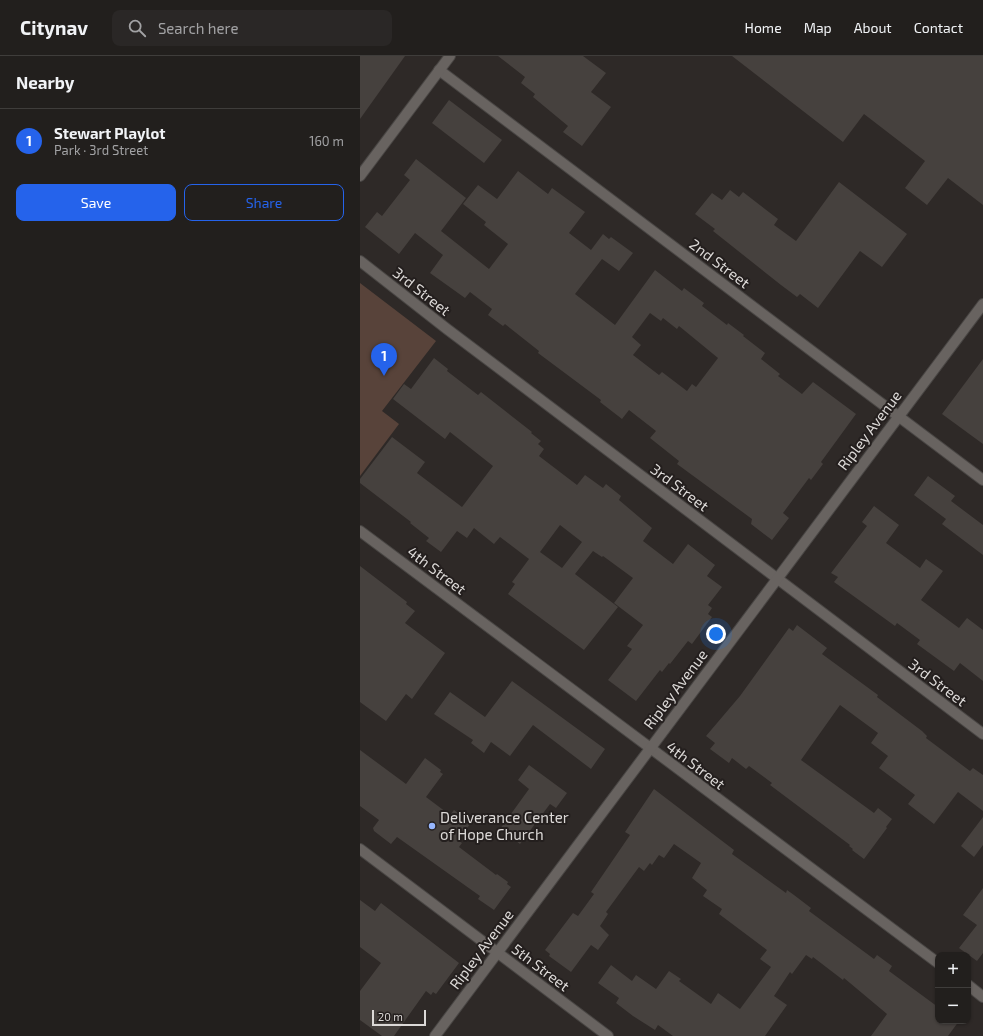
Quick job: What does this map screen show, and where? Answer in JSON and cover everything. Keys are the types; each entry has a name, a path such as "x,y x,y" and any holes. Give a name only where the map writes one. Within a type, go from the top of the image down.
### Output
{"street":[{"path":"360,176 450,56"},
{"name":"2nd Street","path":"439,70 983,480"},
{"name":"3rd Street","path":"360,261 983,734"},
{"name":"Ripley Avenue","path":"435,1036 983,304"},
{"name":"4th Street","path":"360,531 649,749 935,961"},
{"name":"5th Street","path":"360,849 608,1036"},
{"path":"971,987 983,996"}],"shaded area":[{"path":"360,283 436,341 382,411 399,424 360,476"}],"building":[{"path":"360,56 405,56 360,119"},
{"path":"498,56 583,56 606,73 591,92 611,107 582,146 563,132 568,126 533,97 535,94 521,83 525,77"},
{"path":"732,56 983,56 983,205 948,178 927,205 905,188 925,161 864,114 843,142"},
{"path":"449,100 502,140 484,163 432,123"},
{"path":"416,159 466,198 441,231 489,269 508,244 484,225 486,222 463,204 478,185 497,199 518,171 548,194 552,188 585,212 569,233 591,250 603,234 609,239 611,237 633,253 619,271 602,259 575,294 615,325 655,270 682,291 684,288 704,303 702,306 727,325 728,323 744,335 743,336 765,353 761,359 780,374 778,376 802,394 813,382 856,414 821,462 823,464 811,480 809,478 783,513 789,518 772,540 751,524 752,519 677,464 679,461 650,438 656,431 629,410 622,419 600,402 601,400 538,353 539,351 505,324 503,326 488,315 492,309 470,292 465,298 430,273 443,255 415,233 399,254 365,227 377,212 382,216 410,180 404,175","holes":["650,313 661,321 663,318 677,329 679,326 718,358 696,387 692,384 687,391 662,372 659,375 633,355 641,345 632,337"]},
{"path":"839,182 907,234 882,267 860,251 818,308 800,294 797,297 781,285 713,231 715,229 695,214 712,193 722,200 730,190 739,197 743,192 778,219 774,225 796,241"},
{"path":"434,358 448,369 447,371 478,395 481,392 532,432 531,433 541,441 538,444 544,449 539,456 577,485 585,475 603,488 606,484 621,496 619,500 652,528 643,541 673,564 688,544 715,565 707,576 722,587 708,605 712,608 708,614 712,617 692,644 688,641 670,664 669,663 662,672 660,670 636,701 608,680 632,649 627,646 643,625 614,603 633,578 603,556 602,557 593,551 575,574 618,607 584,650 508,594 515,584 512,582 529,559 500,537 494,544 474,528 467,538 457,531 441,552 426,541 429,538 410,523 411,522 360,483 360,479 392,437 425,462 417,473 462,507 493,466 450,432 445,439 393,399 404,384 411,389","holes":["560,525 582,542 562,568 540,552"]},
{"path":"983,359 983,444 942,414"},
{"path":"928,476 955,496 951,501 983,525 983,555 942,524 946,519 914,495"},
{"path":"874,506 899,525 886,543 920,568 926,559 943,571 921,600 959,628 967,618 983,630 983,681 960,663 954,671 917,644 920,640 897,623 895,626 834,582 838,577 831,573 867,526 862,522"},
{"path":"360,566 407,602 406,604 415,611 405,623 445,653 412,699 406,694 386,721 360,702"},
{"path":"797,625 827,648 822,654 878,695 877,697 922,731 927,736 926,738 970,771 973,768 983,775 983,811 958,792 934,824 908,804 915,795 879,768 888,756 871,743 878,733 840,705 801,760 874,813 878,808 892,819 864,859 852,850 853,849 849,846 850,845 770,785 772,783 749,766 746,769 732,758 729,763 710,749 715,743 706,736 740,696 789,628 793,631"},
{"path":"512,681 605,749 591,769 533,725 510,756 491,742 484,753 471,743 473,740 434,714 450,692 485,717"},
{"path":"360,750 406,784 425,758 441,770 440,772 443,774 426,797 450,815 454,810 471,823 458,840 462,843 459,847 496,875 497,874 508,882 507,884 511,887 494,910 478,899 480,896 397,837 391,844 374,831 373,828 379,820 360,806"},
{"path":"529,765 567,793 556,808 550,804 520,844 500,829 529,789 518,780"},
{"path":"654,789 734,850 732,854 786,893 787,890 794,895 811,908 809,911 874,959 877,955 892,966 889,971 935,1005 935,1024 957,1024 948,1036 871,1036 887,1014 844,978 843,980 813,957 812,959 806,955 792,974 790,972 774,996 787,1005 765,1036 673,1036 658,1025 655,1030 616,1003 619,998 598,983 611,965 632,981 636,975 656,989 669,971 681,979 679,981 711,1004 718,993 740,1009 771,967 760,959 767,950 719,914 722,909 703,896 707,890 692,878 701,863 674,844 664,858 659,855 652,865 650,863 644,871 639,867 606,912 608,914 600,926 609,935 598,950 591,945 571,972 549,956 550,954 545,950 573,913 578,916 594,894 591,892 630,835 625,832"},
{"path":"983,817 983,845 974,857 961,846"},
{"path":"983,888 983,953 977,961 971,957 971,952 965,952 959,948 977,925 963,915"},
{"path":"360,900 375,911 381,903 459,963 436,994 433,992 431,995 426,991 394,1036 382,1036 360,1020 360,991 381,963 360,947"}],"place":[{"name":"Stewart Playlot","path":"384,376"},
{"name":"Deliverance Center of Hope Church","path":"432,826"}]}
